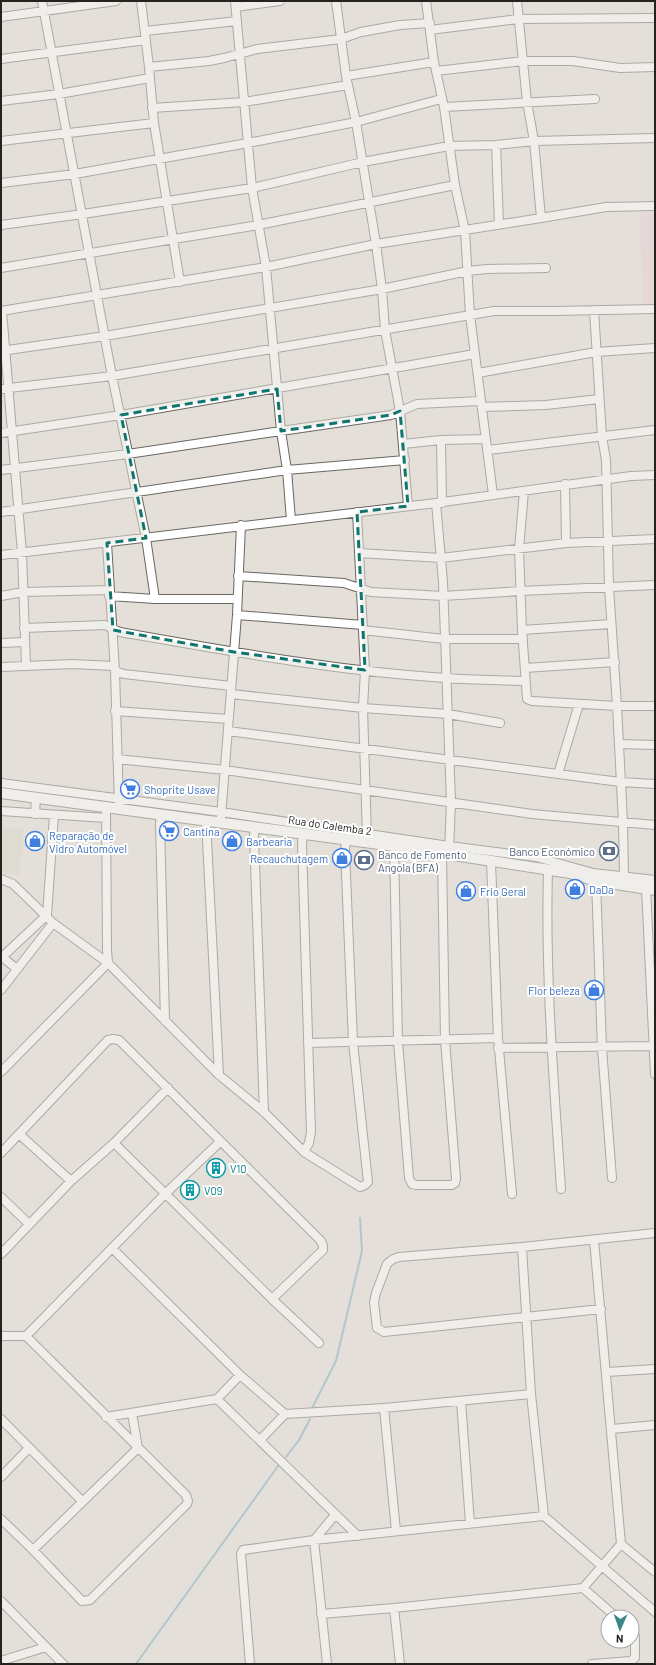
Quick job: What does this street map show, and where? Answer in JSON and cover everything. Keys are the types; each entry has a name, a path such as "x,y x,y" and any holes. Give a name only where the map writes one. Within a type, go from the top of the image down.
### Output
{"main road":[{"name":"Rua do Calemba 2","path":"1,793 106,806 119,803 161,814 206,820 221,817 255,827 346,840 367,838 394,846 446,852 491,862 597,878"},
{"path":"597,878 624,877 655,881"},
{"path":"597,878 650,889"}],"street":[{"path":"42,1 66,134 90,252 104,336 146,538 155,599"},
{"path":"1,17 116,1"},
{"path":"141,1 154,123 180,282"},
{"path":"280,1 236,4 252,188 266,267 268,308 280,431 287,470 291,520"},
{"path":"336,1 346,76 356,122 376,244 382,289 385,330 400,411 408,506"},
{"path":"426,1 435,66 441,99 444,107 455,185 465,231 470,315 493,495"},
{"path":"517,1 523,61 534,141 541,218"},
{"path":"149,67 209,61 257,49 341,39 361,32 400,25 430,26 518,19 655,18"},
{"path":"145,31 237,21"},
{"path":"1,59 146,40"},
{"path":"346,76 435,66 523,61 574,61 620,68 655,67"},
{"path":"1,101 59,94 150,78"},
{"path":"152,108 244,102 348,85"},
{"path":"1,183 75,174 248,143 356,122 441,99"},
{"path":"444,107 595,99"},
{"path":"1,141 154,123"},
{"path":"1,224 82,214 252,188 363,162 449,146 496,145 534,141 655,138"},
{"path":"496,145 499,224"},
{"path":"1,268 258,225 455,185"},
{"path":"26,666 22,553 12,432 5,388 2,311 266,267 376,244 465,231 499,224 606,207 655,206"},
{"path":"3,351 104,336 382,289 468,271 487,269 546,268"},
{"path":"5,388 112,376 494,311 655,309"},
{"path":"594,310 602,437 606,460 607,541 611,624 615,662 623,822 624,877"},
{"path":"478,372 596,352 655,348"},
{"path":"1,434 276,389 475,354"},
{"path":"1,470 128,454 391,416 417,404 546,405 599,399"},
{"path":"488,450 655,430"},
{"path":"403,444 441,440 486,439"},
{"path":"394,846 398,1041 409,1178 412,1184 416,1185 452,1184 456,1183 456,1179 445,1040 446,852 451,802 439,503 441,440"},
{"path":"1,512 287,470 405,460"},
{"path":"1,555 439,503 565,484 631,476 655,475"},
{"path":"565,484 566,543"},
{"path":"524,491 519,549 522,630 527,699 532,701 580,704 655,706"},
{"path":"358,512 360,588 365,670 363,708 367,838"},
{"path":"221,817 237,615 241,526"},
{"path":"359,553 441,558 566,543 655,539"},
{"path":"107,543 115,668 115,711 119,803"},
{"path":"238,576 344,583 371,592 443,596 655,585"},
{"path":"1,596 23,592 109,593 155,599 237,599"},
{"path":"237,615 363,627 444,639 523,639"},
{"path":"522,630 611,624"},
{"path":"24,628 105,625 120,632 234,652 365,670 446,678 525,682"},
{"path":"1,643 24,642"},
{"path":"525,668 615,662"},
{"path":"1,667 72,664 115,668 124,674 231,690 363,708 448,714 500,724"},
{"path":"558,774 580,704"},
{"path":"115,711 229,719"},
{"path":"228,731 620,782 655,784"},
{"path":"619,744 655,745"},
{"path":"117,759 225,770 532,814 655,825"},
{"path":"1,784 119,803 367,838 446,852 536,857 597,878 602,1048 612,1178"},
{"path":"35,814 36,797"},
{"path":"1,1072 108,963 106,806"},
{"path":"1,811 106,818"},
{"path":"161,814 165,1021"},
{"path":"18,970 1,957 46,915 54,815"},
{"path":"206,820 219,1075"},
{"path":"255,827 254,836 264,1112"},
{"path":"303,834 302,844 311,1132 304,1152"},
{"path":"1,879 13,884 53,923 108,963 219,1075 264,1112 304,1152 356,1186 360,1187 365,1186 368,1182 353,1042 345,850 346,840"},
{"path":"491,862 498,1048 512,1194"},
{"path":"548,870 547,922 551,1048 561,1189"},
{"path":"650,889 655,1074"},
{"path":"1,990 53,923"},
{"path":"308,1043 498,1038"},
{"path":"1,1153 108,1040 119,1040 321,1241 323,1250 272,1299"},
{"path":"498,1048 602,1048 654,1046"},
{"path":"1,1254 71,1181 114,1143 168,1088"},
{"path":"19,1134 71,1181"},
{"path":"26,1336 166,1193 220,1142"},
{"path":"114,1143 272,1299 319,1343"},
{"path":"1,1196 29,1224"},
{"path":"601,1309 384,1332 377,1328 374,1302 386,1264 399,1257 655,1234"},
{"path":"321,1614 394,1608 583,1588 621,1544 607,1372 594,1240"},
{"path":"522,1247 531,1394 544,1516 655,1612"},
{"path":"112,1248 240,1375 285,1414 384,1408 531,1394"},
{"path":"1,1336 26,1336 186,1495 188,1500 187,1504 90,1600 82,1601 1,1519"},
{"path":"607,1372 655,1369"},
{"path":"106,1417 217,1399 240,1375"},
{"path":"217,1399 277,1455 358,1536"},
{"path":"461,1401 470,1523"},
{"path":"384,1408 396,1531"},
{"path":"132,1413 138,1448"},
{"path":"260,1440 285,1414"},
{"path":"1,1419 82,1501"},
{"path":"612,1429 655,1425"},
{"path":"1,1477 29,1448"},
{"path":"33,1550 138,1448"},
{"path":"326,1664 314,1540 336,1515"},
{"path":"250,1664 241,1554 243,1550 314,1540 544,1516"},
{"path":"621,1544 655,1572"},
{"path":"583,1588 607,1609"},
{"path":"1,1601 63,1664"},
{"path":"394,1608 400,1664"},
{"path":"1,1661 46,1647"},
{"path":"592,1664 631,1661 635,1658 635,1649"}],"highlighted area":[{"path":"277,389 281,431 391,415 400,411 408,506 357,512 365,670 234,652 113,630 107,543 146,538 121,415"}],"shaded area":[{"path":"639,212 655,212 655,304 643,304"},
{"path":"1,826 24,829 19,875 1,872"}],"waterway":[{"path":"312,1408 336,1361 362,1251 360,1218"},
{"path":"286,1457 299,1440 310,1419"},
{"path":"136,1664 278,1466"}],"place":[{"name":"Shoprite Usave","path":"130,789"},
{"name":"Cantina","path":"169,831"},
{"name":"Reparação de Vidro Automóvel","path":"35,841"},
{"name":"Barbearia","path":"232,841"},
{"name":"Banco Económico","path":"609,851"},
{"name":"Recauchutagem","path":"342,858"},
{"name":"Banco de Fomento Angola (BFA)","path":"364,860"},
{"name":"DaDa","path":"575,889"},
{"name":"Frio Geral","path":"466,891"},
{"name":"Flor beleza","path":"594,990"},
{"name":"V10","path":"216,1168"},
{"name":"V09","path":"190,1190"}]}
